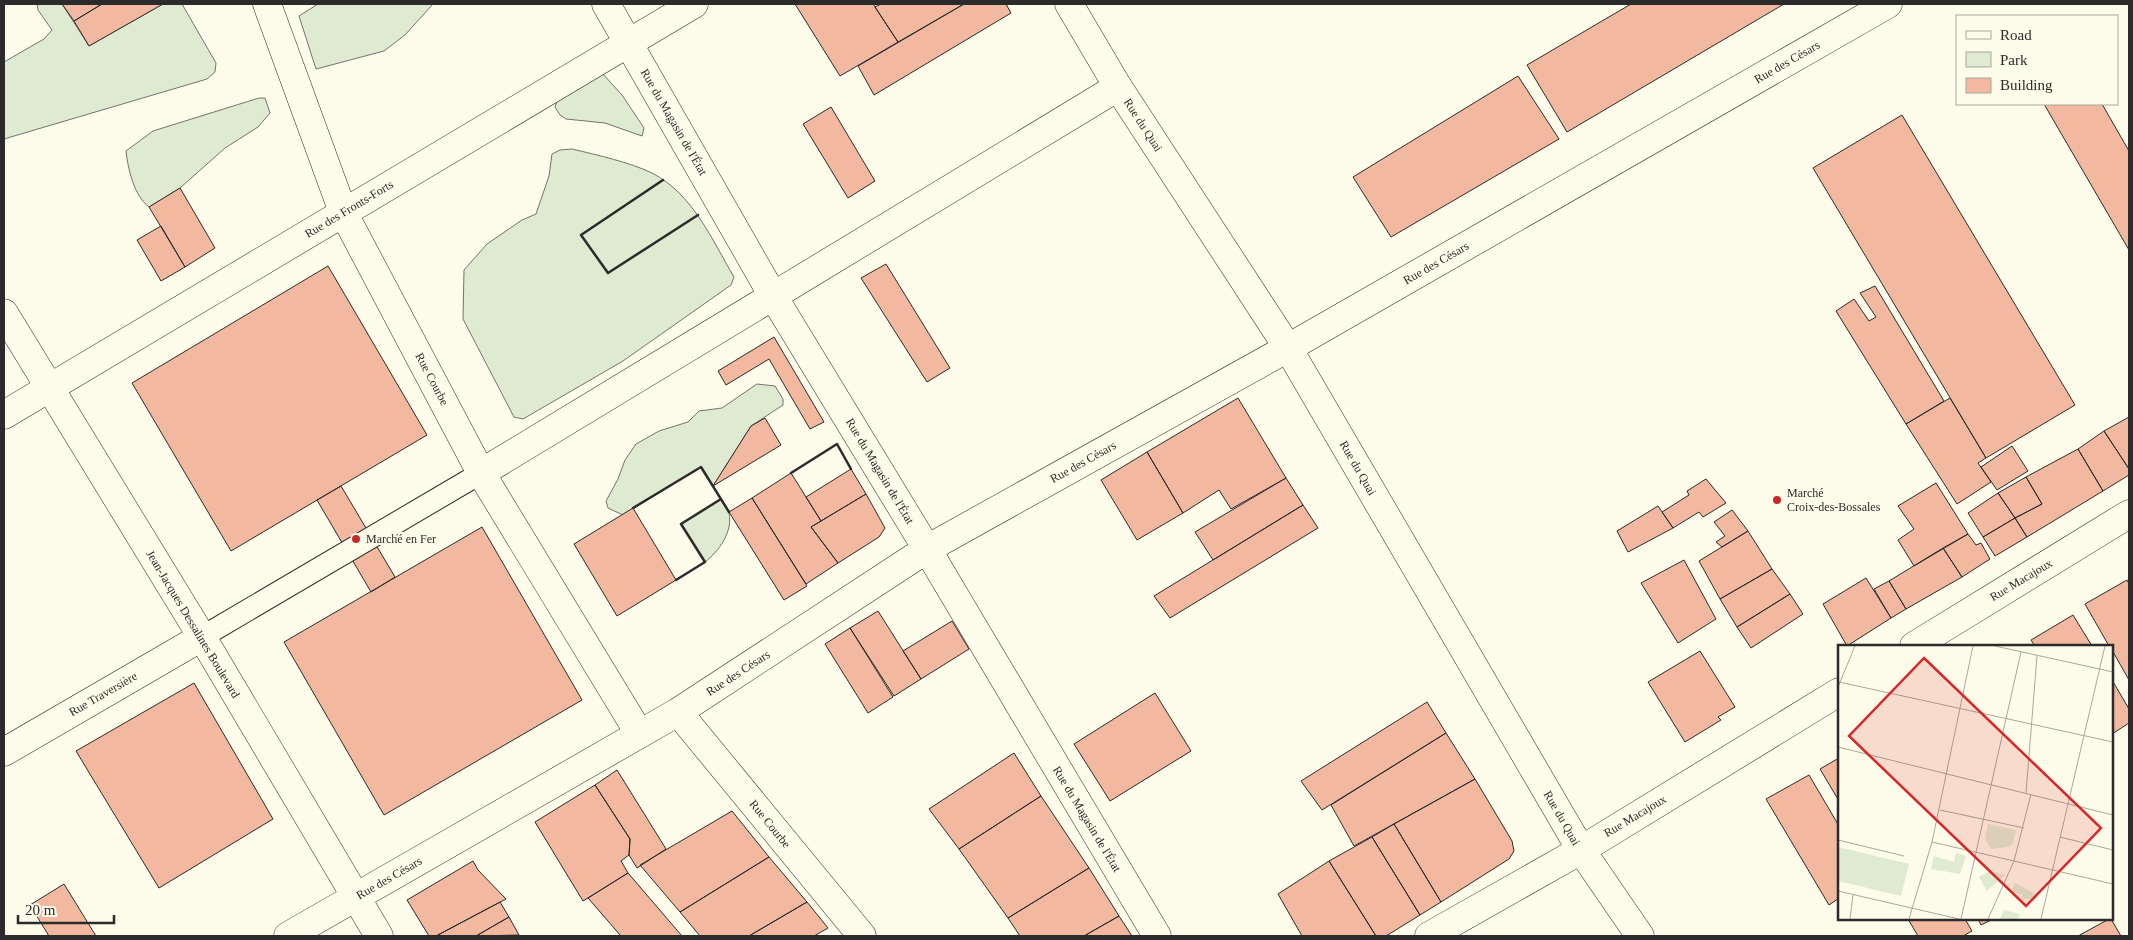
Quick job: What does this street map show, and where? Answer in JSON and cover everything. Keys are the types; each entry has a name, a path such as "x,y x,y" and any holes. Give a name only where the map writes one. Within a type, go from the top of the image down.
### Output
{"street":[{"name":"Rue Courbe","path":"267,4 344,212 481,473 639,733"},
{"name":"Rue du Magasin de l'État","path":"606,4 774,296 928,549 1157,936"},
{"name":"Rue des Fronts-Forts","path":"4,415 694,4"},
{"name":"Rue du Quai","path":"1069,4 1118,87 1288,348 1581,850 1640,936"},
{"name":"Rue des Césars","path":"288,936 678,712 928,549 1288,348 1888,4"},
{"path":"202,637 481,473 1118,87"},
{"name":"Jean-Jacques Dessalines Boulevard","path":"4,313 202,637 379,936"},
{"name":"Rue Macajoux","path":"1916,645 2129,514"},
{"name":"Rue Traversière","path":"4,752 202,637"},
{"name":"Rue Macajoux","path":"1429,936 1581,850 1838,693"},
{"name":"Rue Courbe","path":"678,712 862,936"}],"green space":[{"path":"37,4 62,4 89,46 163,4 182,4 216,63 215,72 207,79 4,139 4,62 44,39 52,30 38,10"},
{"path":"318,4 433,4 405,35 384,51 316,69 299,16"},
{"path":"602,73 622,95 644,128 642,136 605,123 566,119 560,115 555,107 558,99"},
{"path":"259,98 265,98 270,113 258,127 225,148 180,188 149,207 144,202 133,182 126,151 153,131"},
{"path":"572,149 633,165 652,173 666,182 690,205 709,233 734,277 731,285 623,361 523,419 514,417 463,319 464,270 487,244 522,220 536,214 549,176 552,154 560,150"},
{"path":"757,384 775,386 783,399 783,405 751,426 713,486 701,467 623,515 608,508 606,501 618,479 625,460 636,444 659,431 688,422 699,411 722,408"},
{"path":"721,499 728,509 729,527 720,547 705,562 681,524"}],"building":[{"path":"62,4 102,4 74,21"},
{"path":"102,4 163,4 89,46 74,21"},
{"path":"795,4 873,4 898,42 840,76"},
{"path":"881,4 964,4 898,42 875,7"},
{"path":"964,4 1006,4 1011,13 874,95 858,66"},
{"path":"1631,4 1784,4 1567,132 1527,65"},
{"path":"1518,76 1559,139 1391,237 1353,177"},
{"path":"2045,105 2103,105 2129,151 2129,250"},
{"path":"831,107 875,181 848,198 803,124"},
{"path":"1902,115 2075,405 1986,458 1813,168"},
{"path":"180,188 215,248 185,267 149,207"},
{"path":"161,226 185,267 161,281 137,240"},
{"path":"886,264 950,368 927,382 861,278"},
{"path":"328,266 427,435 231,551 132,383"},
{"path":"1875,286 1944,401 1906,424 1836,311 1854,299 1869,321 1876,317 1860,293"},
{"path":"774,337 824,422 810,429 769,359 726,385 718,371"},
{"path":"1238,398 1286,478 1231,509 1219,490 1183,513 1147,452"},
{"path":"1950,398 1986,458 1978,463 1991,482 1957,504 1906,424"},
{"path":"2129,417 2129,469 2104,431"},
{"path":"765,418 781,445 713,486 751,426"},
{"path":"2104,431 2129,469 2129,475 2103,491 2078,449"},
{"path":"2012,446 2028,471 1997,490 1981,467"},
{"path":"2078,449 2103,491 2027,537 2015,518 2042,504 2026,477"},
{"path":"1147,452 1183,513 1137,540 1101,480"},
{"path":"851,469 866,494 821,521 806,497"},
{"path":"791,473 821,521 811,527 838,563 806,584 752,498"},
{"path":"2026,477 2042,504 2015,518 1998,493"},
{"path":"1286,478 1303,505 1213,560 1195,532"},
{"path":"1706,479 1726,503 1703,517 1699,512 1673,528 1662,512 1689,495 1687,491"},
{"path":"1936,483 1968,534 1914,566 1898,540 1914,529 1898,506"},
{"path":"341,486 395,577 371,592 317,500"},
{"path":"1998,493 2015,518 1983,537 1968,513"},
{"path":"866,494 885,528 879,537 838,563 811,527"},
{"path":"752,498 807,586 784,600 729,512"},
{"path":"1303,505 1318,528 1170,618 1154,596"},
{"path":"1658,506 1673,528 1628,552 1617,531"},
{"path":"633,508 676,580 617,616 574,544"},
{"path":"1732,510 1748,531 1722,547 1716,542 1725,536 1714,522"},
{"path":"2015,518 2027,537 1995,556 1983,537"},
{"path":"482,527 582,700 384,815 284,642"},
{"path":"1748,531 1772,569 1720,599 1699,561"},
{"path":"1968,534 1976,545 1981,543 1990,559 1962,577 1943,548"},
{"path":"1943,548 1962,577 1906,609 1889,581"},
{"path":"1684,560 1716,619 1678,643 1641,583"},
{"path":"1772,569 1790,594 1737,627 1720,599"},
{"path":"1866,578 1891,618 1846,645 1823,604"},
{"path":"2127,580 2129,584 2129,680 2113,652 2113,645 2108,645 2085,604"},
{"path":"1889,581 1906,609 1891,618 1874,589"},
{"path":"1790,594 1803,614 1751,648 1737,627"},
{"path":"878,611 921,679 894,696 850,628"},
{"path":"2073,615 2091,645 2034,645 2031,640"},
{"path":"952,621 969,649 921,679 903,651"},
{"path":"850,628 893,697 868,713 825,644"},
{"path":"1700,651 1735,707 1718,717 1721,720 1685,742 1648,682"},
{"path":"2113,682 2129,709 2129,723 2113,733"},
{"path":"194,683 273,819 159,888 76,751"},
{"path":"1155,693 1191,751 1110,801 1074,744"},
{"path":"1427,702 1446,733 1322,810 1301,781"},
{"path":"1446,733 1475,779 1354,846 1331,805"},
{"path":"1014,753 1041,796 959,849 929,809"},
{"path":"1838,759 1838,799 1820,769"},
{"path":"617,770 666,849 637,868 629,855 630,839 595,785"},
{"path":"1809,775 1838,824 1838,899 1829,905 1766,799"},
{"path":"1475,779 1512,841 1514,851 1509,859 1441,902 1394,824"},
{"path":"595,785 630,839 629,855 621,861 628,873 583,901 535,822"},
{"path":"1041,796 1089,868 1008,918 959,849"},
{"path":"732,811 769,857 680,912 640,865"},
{"path":"1394,824 1441,902 1420,915 1372,837"},
{"path":"1372,837 1420,915 1386,936 1376,936 1329,861"},
{"path":"769,857 807,902 749,936 700,936 680,912"},
{"path":"473,861 478,870 506,899 436,936 429,936 407,900"},
{"path":"1329,861 1376,936 1302,936 1278,894"},
{"path":"1089,868 1119,916 1084,936 1020,936 1008,918"},
{"path":"628,873 682,936 621,936 588,898"},
{"path":"64,884 96,936 49,936 30,905"},
{"path":"500,902 509,917 476,936 436,936"},
{"path":"807,902 828,928 814,936 749,936"},
{"path":"1119,916 1132,936 1084,936"},
{"path":"509,917 519,935 476,936"},
{"path":"1909,920 1966,920 1972,931 1963,936 1918,936"},
{"path":"1978,920 1991,920 1981,925"},
{"path":"2107,920 2112,920 2121,936 2078,936"}],"wall":[{"path":"663,180 581,235 608,273 698,215"},
{"path":"791,473 837,444 851,469"},
{"path":"633,508 701,467 729,512"},
{"path":"676,580 705,562 681,524 721,499"}],"place":[{"name":"Marché Croix-des-Bossales","path":"1777,500"},
{"name":"Marché en Fer","path":"356,539"}]}
